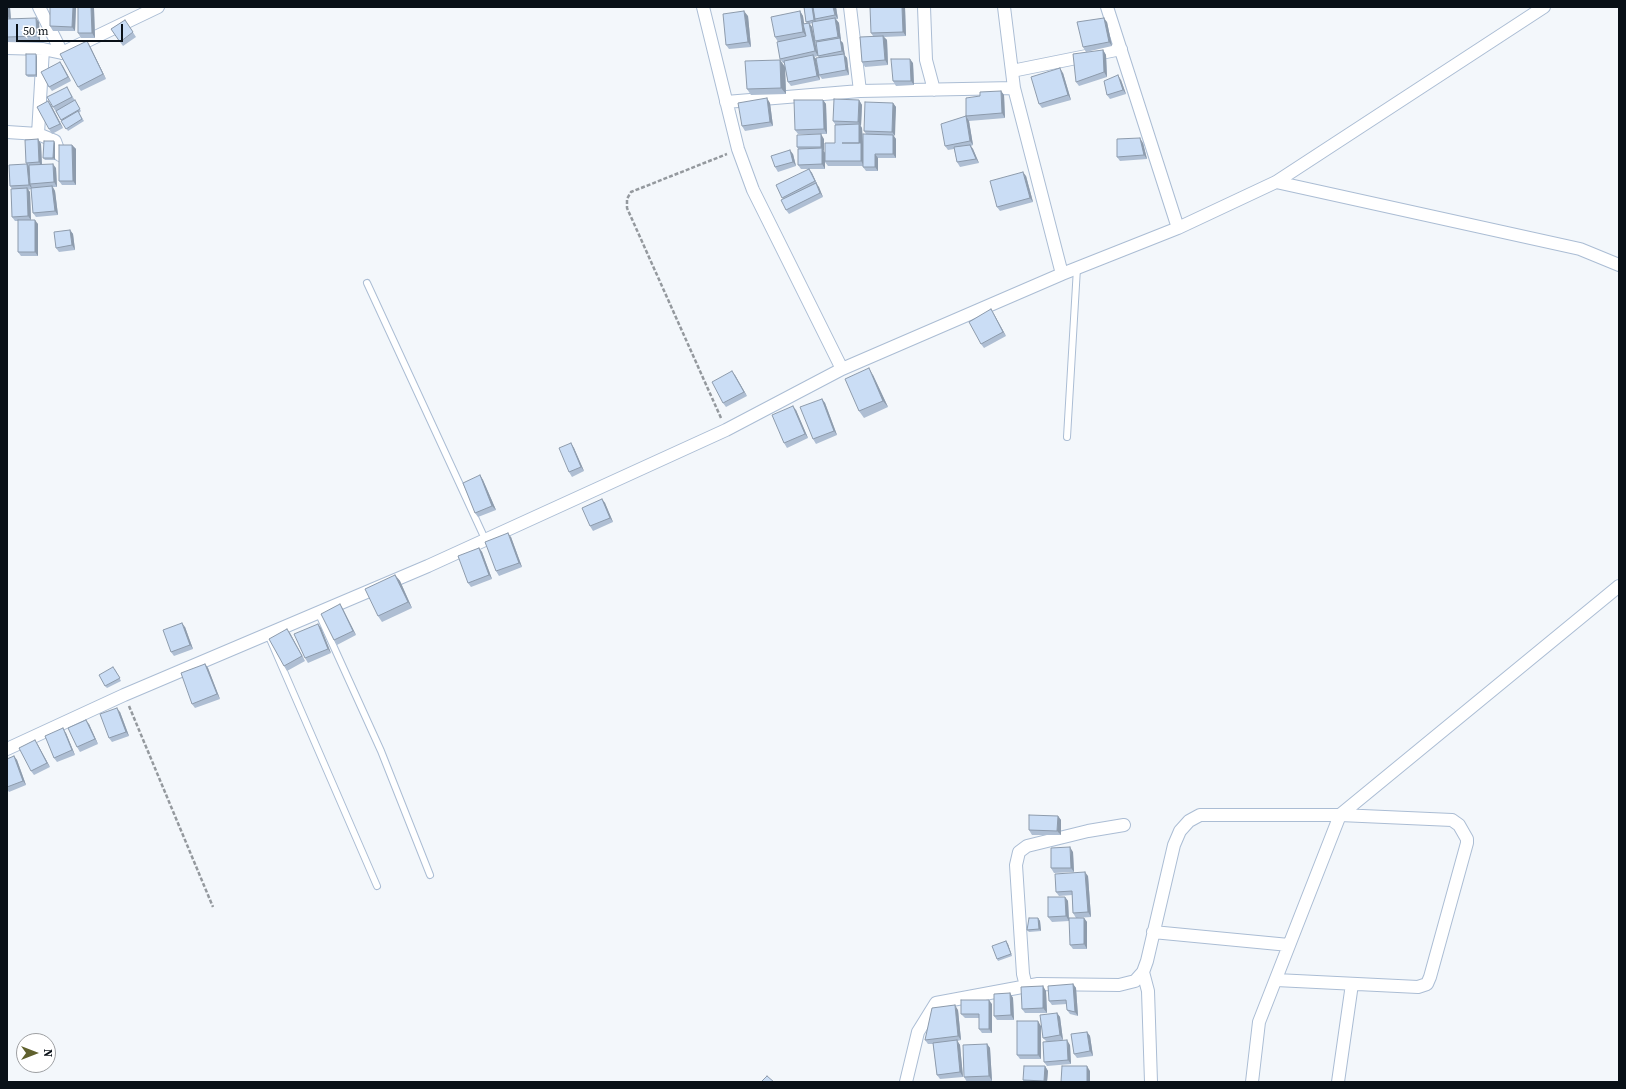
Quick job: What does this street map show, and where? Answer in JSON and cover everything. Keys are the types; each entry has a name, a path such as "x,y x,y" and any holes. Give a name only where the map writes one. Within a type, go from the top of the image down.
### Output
{"street":[{"path":"39,7 62,53"},
{"path":"7,48 43,49 62,53 158,7"},
{"path":"703,7 738,150 753,190 842,369"},
{"path":"850,7 860,91"},
{"path":"924,7 926,60 934,90"},
{"path":"1004,7 1014,88 1062,274"},
{"path":"1107,7 1178,228"},
{"path":"7,749 124,695 428,566 726,430 842,369 1062,274 1178,228 1276,182 1544,7"},
{"path":"38,134 43,49"},
{"path":"1012,71 1121,49"},
{"path":"726,102 860,91 1014,88"},
{"path":"7,132 38,134 55,141 60,155"},
{"path":"1276,182 1580,249 1619,265"},
{"path":"1252,1082 1259,1022 1340,815 1619,586"},
{"path":"906,1082 918,1032 936,1003 1038,984 1120,985 1135,981 1143,972 1154,932 1174,845 1180,831 1189,821 1200,815 1340,815 1452,820 1459,825 1466,838 1427,984 1418,987 1276,980"},
{"path":"1026,986 1023,974 1016,865 1019,852 1027,846 1124,824"},
{"path":"1154,932 1289,945"},
{"path":"1143,972 1148,991 1151,1082"},
{"path":"1338,1082 1352,984"}],"lane":[{"path":"1067,437 1077,268"},
{"path":"367,284 485,539"},
{"path":"318,612 381,750 430,875"},
{"path":"268,634 377,886"}],"path":[{"path":"726,430 627,208 627,199 631,192 738,150"},
{"path":"124,695 213,907"}],"building":[{"path":"50,7 73,7 72,27 50,26"},
{"path":"78,7 91,7 92,33 78,33"},
{"path":"804,7 812,7 814,20 806,22"},
{"path":"813,7 833,7 835,15 815,19"},
{"path":"870,7 902,7 903,32 871,33"},
{"path":"744,11 748,42 726,45 723,14"},
{"path":"800,11 803,32 775,37 771,17"},
{"path":"36,18 37,36 7,37 7,19"},
{"path":"835,18 838,37 815,41 812,22"},
{"path":"1104,18 1109,42 1083,47 1077,22"},
{"path":"125,20 133,32 120,42 111,29"},
{"path":"809,23 815,51 780,59 777,42 806,36 803,24"},
{"path":"883,36 885,60 862,62 860,37"},
{"path":"840,38 842,51 818,56 816,42"},
{"path":"87,41 103,74 78,87 60,54"},
{"path":"1103,50 1104,72 1076,82 1073,54"},
{"path":"26,54 36,54 36,75 26,75"},
{"path":"844,54 846,70 819,75 816,58"},
{"path":"813,55 817,76 788,82 784,61"},
{"path":"891,59 910,59 911,81 893,81"},
{"path":"780,60 781,88 747,89 745,61"},
{"path":"60,62 68,77 49,87 41,72"},
{"path":"1060,68 1068,95 1039,104 1031,77"},
{"path":"1118,75 1123,90 1107,95 1104,81"},
{"path":"67,87 72,97 53,107 47,97"},
{"path":"1001,91 1002,113 966,116 966,98 980,96 980,92"},
{"path":"767,98 770,122 742,126 738,103"},
{"path":"834,99 859,100 858,122 833,121"},
{"path":"75,100 80,109 61,120 56,111"},
{"path":"794,100 823,100 824,129 795,130"},
{"path":"48,101 60,124 49,129 37,107"},
{"path":"865,102 893,103 892,132 864,131"},
{"path":"78,111 82,119 66,129 61,121"},
{"path":"966,116 970,141 945,146 941,124"},
{"path":"859,124 859,143 861,143 861,161 825,161 825,143 835,143 835,125"},
{"path":"821,134 821,147 797,147 797,135"},
{"path":"863,134 893,135 893,154 875,154 875,167 863,167"},
{"path":"1140,138 1144,155 1117,157 1117,139"},
{"path":"38,139 39,162 26,163 25,140"},
{"path":"44,141 54,141 53,158 43,158"},
{"path":"59,145 72,145 73,181 59,181"},
{"path":"970,145 976,159 957,162 954,147"},
{"path":"822,148 822,164 798,165 798,149"},
{"path":"790,150 793,162 775,167 771,156"},
{"path":"27,164 29,185 10,186 9,165"},
{"path":"53,164 54,182 30,184 29,165"},
{"path":"809,169 815,181 782,198 776,185"},
{"path":"1023,172 1030,198 997,207 990,181"},
{"path":"816,183 820,193 786,210 781,200"},
{"path":"52,186 55,211 33,213 31,188"},
{"path":"27,188 28,216 12,217 11,189"},
{"path":"18,220 35,220 35,252 18,252"},
{"path":"70,230 72,245 56,248 54,232"},
{"path":"991,309 1003,332 981,344 969,322"},
{"path":"869,368 883,401 859,411 845,379"},
{"path":"732,371 744,392 723,403 712,382"},
{"path":"822,399 834,431 813,439 800,407"},
{"path":"793,406 805,434 784,443 772,415"},
{"path":"571,443 581,467 569,472 559,448"},
{"path":"480,475 492,506 475,513 463,483"},
{"path":"602,499 610,518 590,526 582,508"},
{"path":"508,533 519,563 496,571 485,542"},
{"path":"479,548 489,575 468,583 458,556"},
{"path":"395,575 408,602 378,616 365,589"},
{"path":"340,604 353,631 334,640 321,614"},
{"path":"182,623 190,645 171,652 163,630"},
{"path":"318,624 328,649 305,658 294,634"},
{"path":"287,629 302,656 284,666 269,639"},
{"path":"205,664 217,694 192,704 181,673"},
{"path":"113,667 120,678 105,686 99,675"},
{"path":"117,708 126,732 109,738 100,714"},
{"path":"86,720 95,739 77,747 68,728"},
{"path":"63,728 72,750 54,758 45,736"},
{"path":"35,740 47,763 31,771 19,748"},
{"path":"14,756 23,781 7,787 7,759"},
{"path":"1029,815 1058,816 1057,831 1029,830"},
{"path":"1070,847 1071,868 1051,868 1051,848"},
{"path":"1085,872 1088,912 1073,913 1072,891 1056,892 1055,874"},
{"path":"1048,897 1065,897 1066,916 1048,917"},
{"path":"1029,918 1038,918 1039,929 1027,930"},
{"path":"1069,918 1084,918 1084,944 1070,945"},
{"path":"1006,941 1011,954 997,959 992,946"},
{"path":"1073,984 1075,1012 1067,1010 1066,1000 1049,1001 1048,986"},
{"path":"1043,986 1043,1008 1022,1009 1021,987"},
{"path":"1010,993 1011,1015 994,1016 994,994"},
{"path":"961,1000 989,1000 989,1029 979,1029 979,1014 961,1014"},
{"path":"955,1005 958,1036 925,1040 932,1008"},
{"path":"1057,1013 1060,1035 1043,1038 1040,1015"},
{"path":"1017,1021 1038,1021 1038,1055 1017,1055"},
{"path":"1087,1032 1090,1051 1074,1054 1071,1034"},
{"path":"957,1040 960,1072 937,1075 933,1043"},
{"path":"1067,1040 1068,1060 1044,1062 1043,1042"},
{"path":"987,1044 989,1076 964,1077 963,1045"},
{"path":"1024,1066 1045,1066 1044,1081 1023,1080"},
{"path":"1062,1066 1087,1066 1087,1082 1061,1082"},
{"path":"767,1076 774,1082 761,1082"}]}
